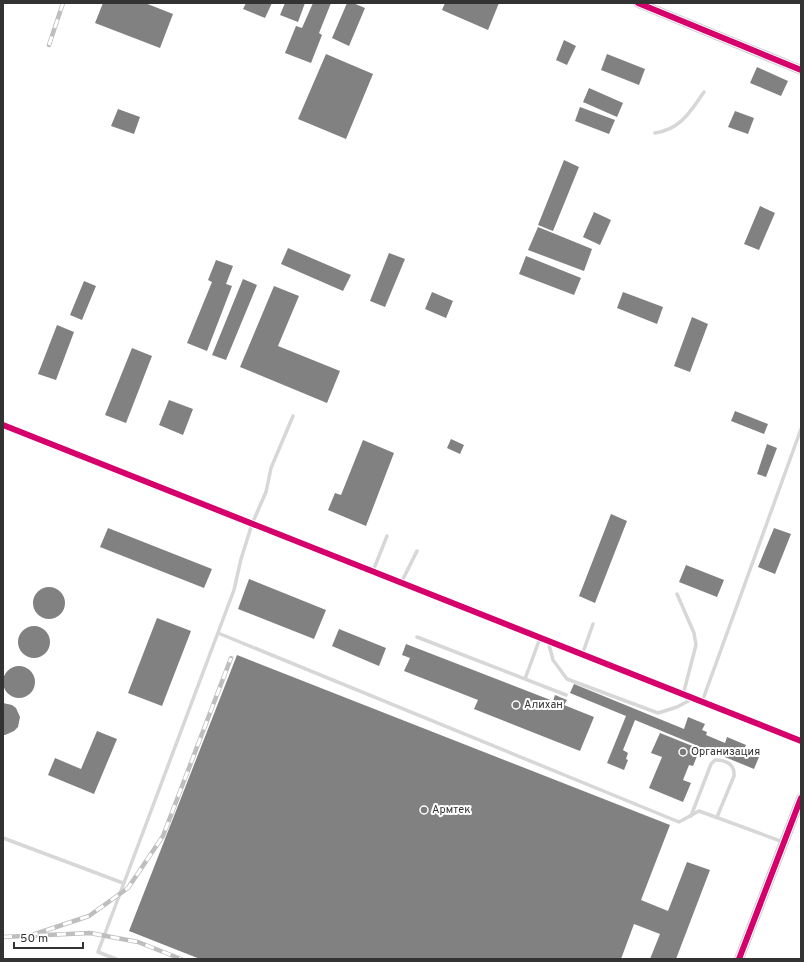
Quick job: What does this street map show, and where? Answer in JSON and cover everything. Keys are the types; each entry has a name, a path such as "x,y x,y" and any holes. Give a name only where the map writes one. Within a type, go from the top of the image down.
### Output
{"street":[{"path":"638,3 801,70"},
{"path":"3,424 801,741"},
{"path":"739,959 801,798"}],"lane":[{"path":"655,133 674,128 690,112 704,92"},
{"path":"116,959 98,952 234,590 240,558 252,524 266,492 271,468 293,416"},
{"path":"702,702 801,429"},
{"path":"373,571 387,536"},
{"path":"401,582 417,551"},
{"path":"676,594 694,633 696,645 683,695"},
{"path":"582,655 593,624"},
{"path":"218,633 679,822 699,811 784,842"},
{"path":"417,637 566,695"},
{"path":"525,679 540,638"},
{"path":"548,641 553,660 567,679 658,713 677,708 693,698"},
{"path":"691,816 711,764 715,760 723,760 731,765 734,770 734,776 717,817"},
{"path":"3,838 123,883"}],"building":[{"path":"103,3 145,3 173,14 160,48 95,23"},
{"path":"246,3 272,3 265,18 243,9"},
{"path":"285,3 305,3 298,22 280,15"},
{"path":"313,3 331,3 319,33 322,35 311,63 285,53 296,26 302,28"},
{"path":"347,3 353,3 365,8 349,46 332,38"},
{"path":"445,3 499,3 488,30 442,10"},
{"path":"564,40 576,46 567,65 556,60"},
{"path":"326,54 373,74 346,139 298,119"},
{"path":"607,54 645,69 639,85 601,70"},
{"path":"757,67 788,81 781,96 750,83"},
{"path":"589,88 623,103 617,117 583,102"},
{"path":"580,107 615,120 609,134 575,121"},
{"path":"118,109 140,117 134,134 111,126"},
{"path":"735,111 754,118 748,134 728,127"},
{"path":"564,160 579,167 553,231 538,225"},
{"path":"760,206 775,213 759,250 744,244"},
{"path":"594,212 611,220 600,245 583,237"},
{"path":"538,227 592,249 584,271 528,250"},
{"path":"288,248 351,275 343,291 281,264"},
{"path":"389,253 405,259 385,307 370,301"},
{"path":"526,256 581,278 574,295 519,274"},
{"path":"216,260 233,266 226,284 232,286 207,351 187,343 212,282 208,280"},
{"path":"243,279 257,285 226,360 212,355"},
{"path":"84,281 96,286 82,320 70,315"},
{"path":"274,286 299,296 278,346 340,371 327,403 240,367"},
{"path":"432,292 453,301 446,318 425,309"},
{"path":"623,292 663,307 657,324 617,308"},
{"path":"692,317 708,324 690,372 674,366"},
{"path":"57,325 74,332 56,380 38,374"},
{"path":"132,348 152,356 126,423 105,415"},
{"path":"169,400 193,409 183,435 159,425"},
{"path":"735,411 768,424 764,434 731,421"},
{"path":"451,439 464,445 460,454 447,448"},
{"path":"363,440 394,453 366,526 328,510 335,493 341,495"},
{"path":"767,444 777,448 766,477 757,474"},
{"path":"611,514 627,521 595,603 579,596"},
{"path":"108,528 212,569 204,588 100,547"},
{"path":"774,528 791,534 775,574 758,567"},
{"path":"686,565 724,580 717,597 679,582"},
{"path":"249,579 326,610 314,639 238,609"},
{"path":"49,587 58,590 62,594 65,603 62,612 58,616 49,619 40,616 36,612 33,603 36,594 40,590"},
{"path":"157,618 191,631 162,706 128,693"},
{"path":"34,626 43,629 47,633 50,642 47,651 43,655 34,658 25,655 21,651 18,642 21,633 25,629"},
{"path":"339,629 386,648 379,666 332,646"},
{"path":"406,644 553,701 555,695 567,700 564,705 594,717 580,751 474,709 478,700 404,671 410,658 402,655"},
{"path":"237,655 670,825 641,900 668,911 687,862 710,870 676,959 650,959 660,934 634,924 621,959 200,959 129,931"},
{"path":"19,666 28,669 32,673 35,682 32,691 28,695 19,698 10,695 6,691 3,682 6,673 10,669"},
{"path":"574,684 684,729 688,717 705,724 702,730 707,732 706,735 725,743 727,737 746,745 743,751 759,757 754,769 635,720 623,750 628,753 626,759 628,760 624,770 607,763 626,716 570,693"},
{"path":"3,703 12,705 16,708 20,717 18,727 14,731 5,735 3,735"},
{"path":"97,731 117,739 94,794 48,775 55,758 81,769"},
{"path":"660,733 700,749 693,766 689,765 683,780 691,783 683,802 649,788 662,757 651,753"}],"railway":[{"path":"49,45 63,3"},
{"path":"29,936 89,916 128,888 163,836 231,658"},
{"path":"3,937 90,933 138,942 181,959"}],"cycle path":[{"path":"638,3 801,70"},
{"path":"3,425 801,741"},
{"path":"739,959 801,798"}],"place":[{"name":"Алихан","path":"516,705"},
{"name":"Организация","path":"683,752"},
{"name":"Армтек","path":"424,810"}]}
